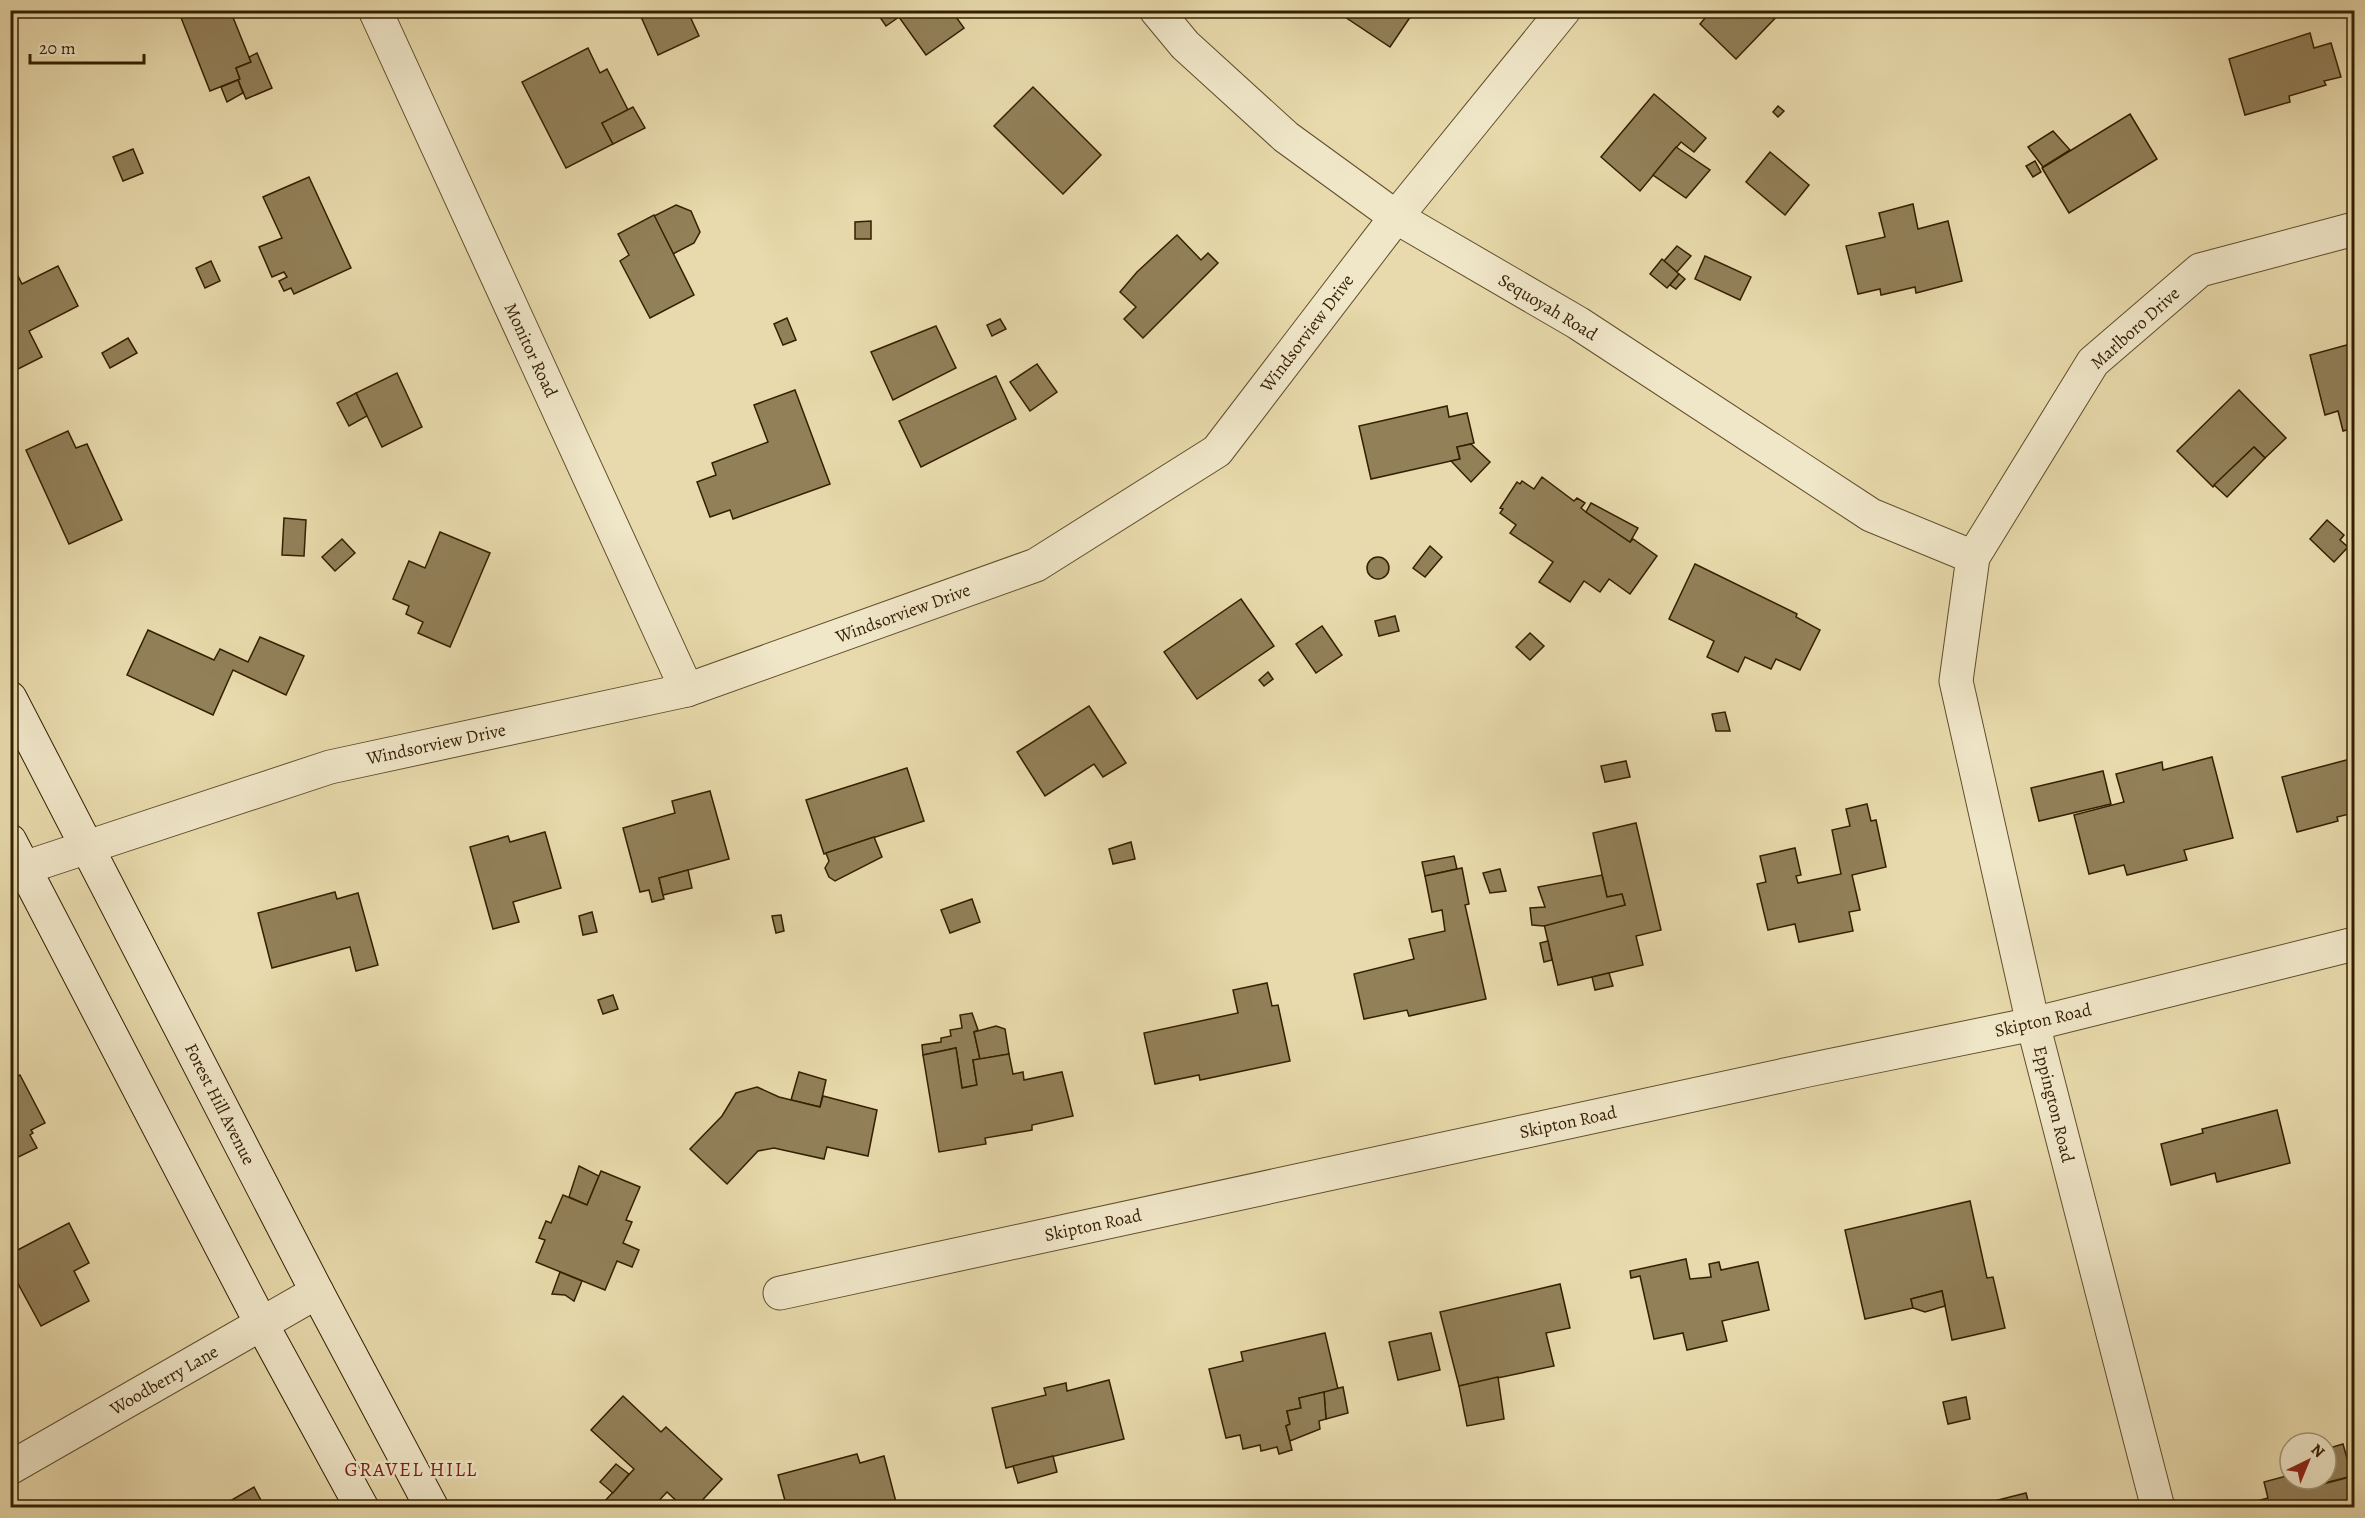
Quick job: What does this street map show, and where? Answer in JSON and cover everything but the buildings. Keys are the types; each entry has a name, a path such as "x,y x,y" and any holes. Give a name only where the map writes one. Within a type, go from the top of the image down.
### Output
{"street":[{"name":"Monitor Road","path":"375,10 687,690"},
{"name":"Sequoyah Road","path":"1156,10 1185,45 1286,137 1396,217 1578,323 1871,514 1973,557"},
{"name":"Windsorview Drive","path":"17,855 88,846 330,767 687,690 1036,565 1217,451 1396,217 1564,10"},
{"name":"Marlboro Drive","path":"1973,557 2093,362 2173,293 2200,270 2355,229"},
{"name":"Eppington Road","path":"1973,557 1956,681 2034,1024 2158,1508"},
{"name":"Forest Hill Avenue","path":"10,698 317,1292 432,1508"},
{"path":"17,855 261,1323 362,1508"},
{"name":"Skipton Road","path":"780,1293 1808,1070 2034,1024 2355,944"},
{"name":"Woodberry Lane","path":"10,1468 317,1292"}],"district":[{"name":"GRAVEL HILL","path":"411,1469"}]}
